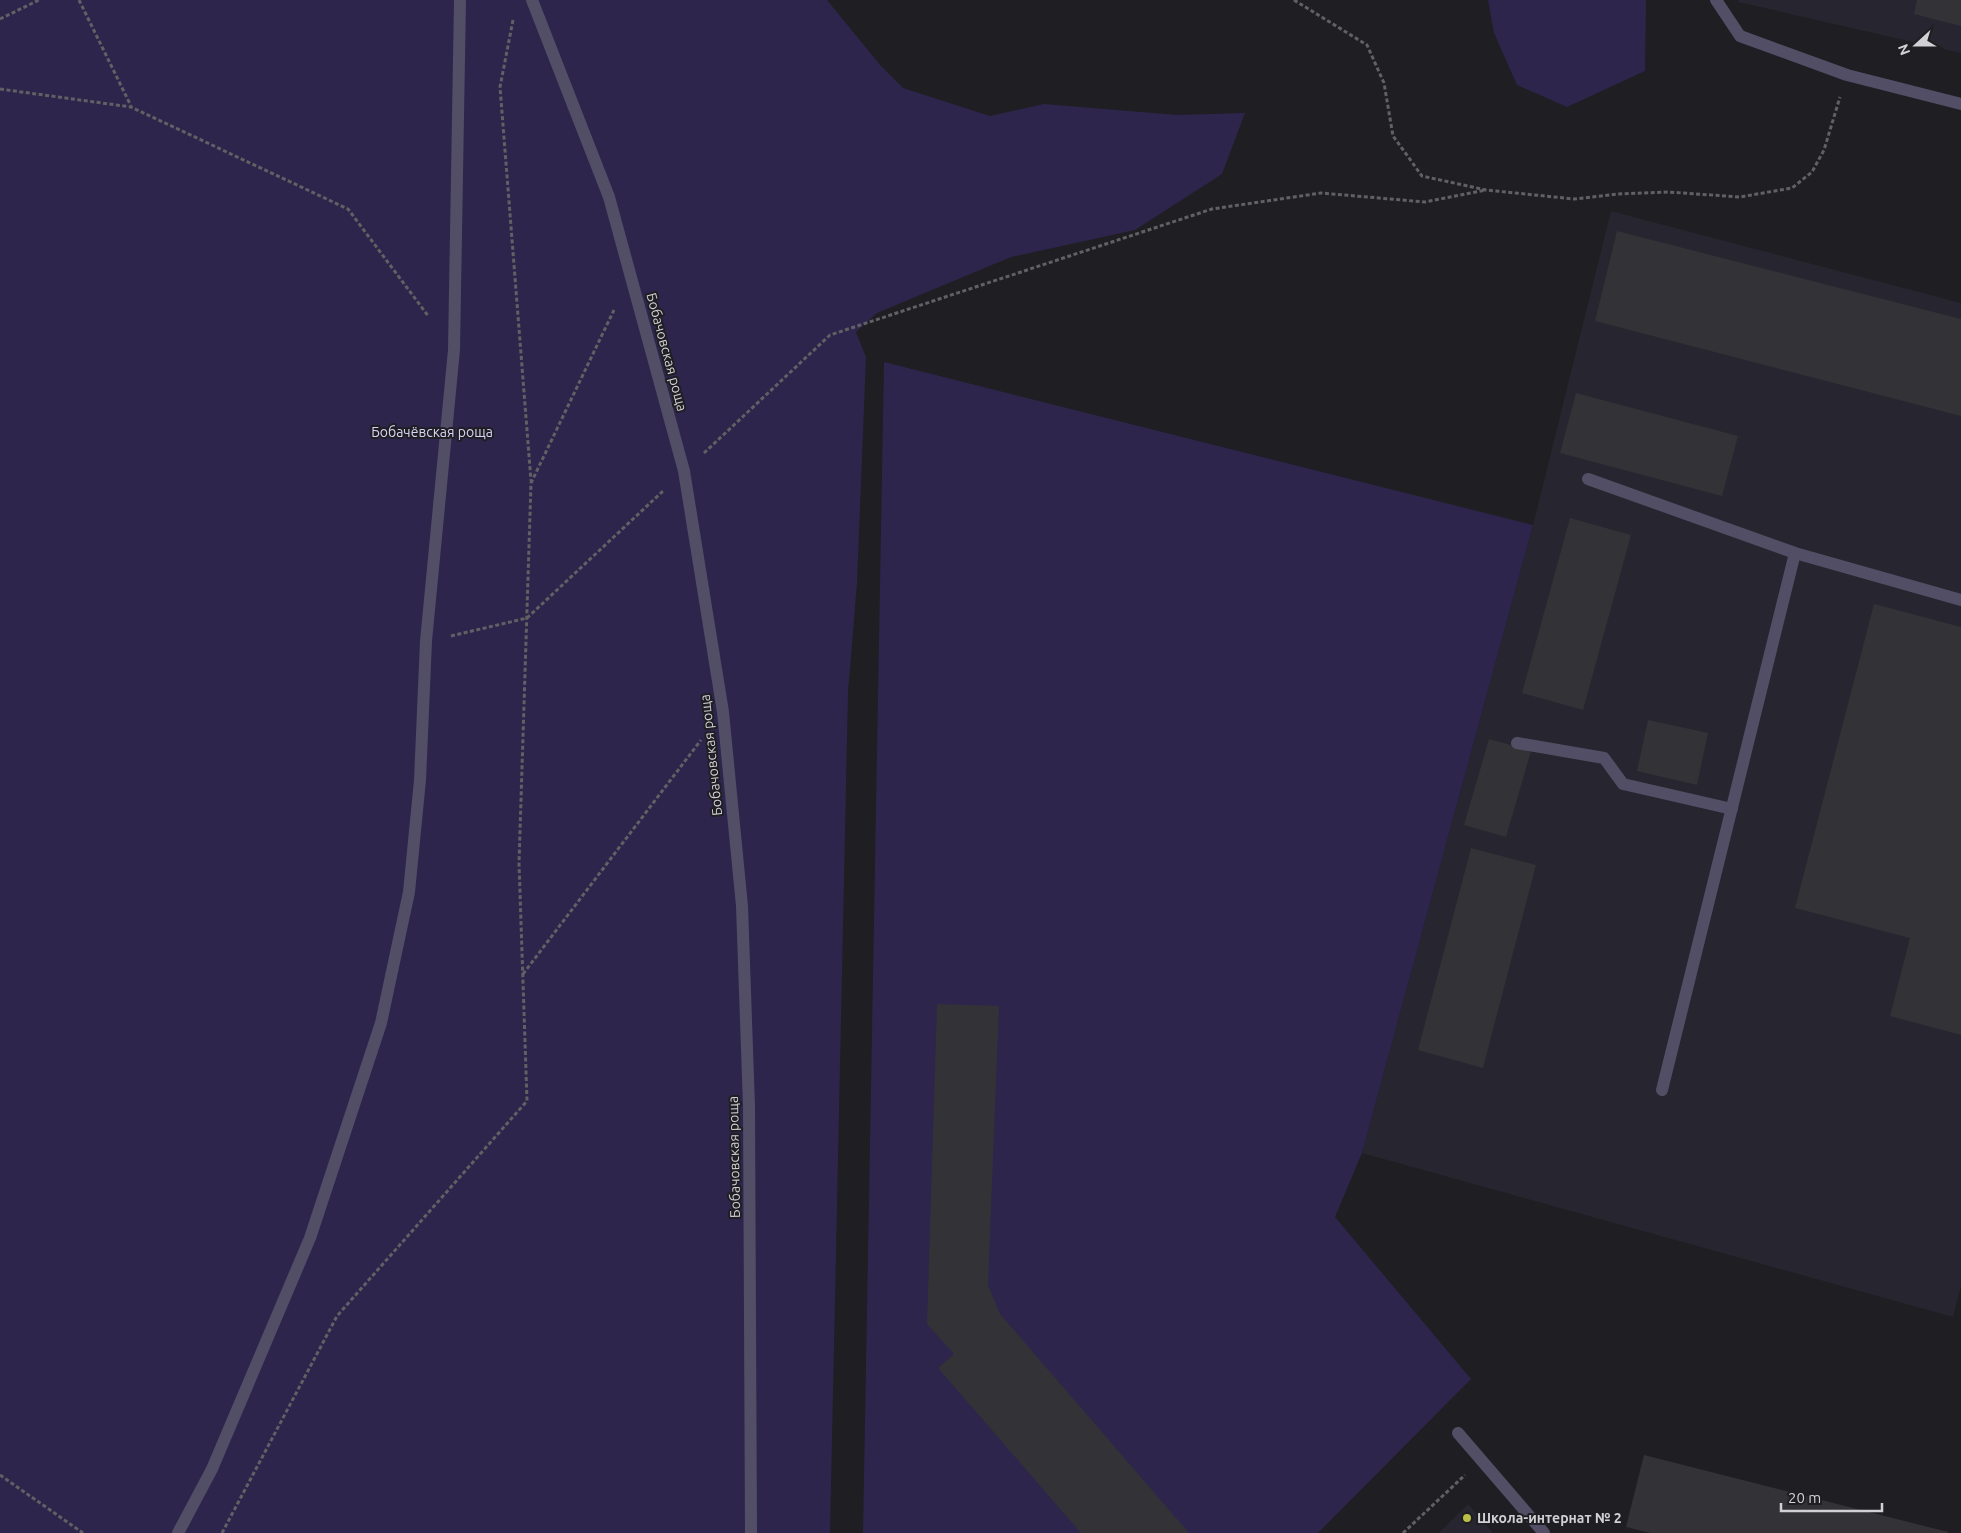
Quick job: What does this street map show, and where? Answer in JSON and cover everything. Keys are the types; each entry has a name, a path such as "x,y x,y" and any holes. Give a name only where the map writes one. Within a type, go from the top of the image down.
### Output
{"street":[{"path":"178,1533 212,1469 310,1238 381,1023 409,892 420,780 426,641 454,350 460,0"},
{"name":"Бобачовская роща","path":"532,0 609,197 684,471 723,712 742,906 749,1106 751,1533"},
{"path":"1716,0 1740,36 1847,75 1961,104"},
{"path":"1588,480 1795,553 1961,600"},
{"path":"1662,1090 1795,553"},
{"path":"1516,743 1604,758 1623,784 1732,809"},
{"path":"1458,1433 1544,1533"}],"path":[{"path":"0,19 39,0"},
{"path":"79,0 131,107"},
{"path":"1294,0 1367,45 1384,84 1393,136 1422,176 1486,190 1574,199 1619,194 1668,192 1740,197 1792,188 1812,172 1824,150 1847,75"},
{"path":"222,1533 337,1316 526,1101 519,863 531,482 500,87 514,19"},
{"path":"0,89 131,107 348,209 454,350"},
{"path":"426,641 527,618 830,335 1212,210 1321,193 1426,202 1486,190"},
{"path":"531,482 631,275"},
{"path":"523,974 723,712"},
{"path":"1403,1533 1481,1460"},
{"path":"0,1475 83,1533"}],"shaded area":[{"path":"1739,0 1961,0 1961,53 1738,2"},
{"path":"1611,211 1961,303 1961,1286 1953,1317 1362,1153 1533,525"},
{"name":"Школа-интернат № 2","path":"1468,1504 1493,1533 1439,1533"}],"green space":[{"name":"Бобачёвская роща","path":"0,0 827,0 881,66 903,88 990,116 1044,104 1177,115 1245,113 1222,174 1135,230 1011,257 877,313 856,332 866,357 857,583 848,692 830,1533 0,1533"},
{"path":"1488,0 1646,0 1645,71 1567,107 1517,85 1494,33"},
{"path":"884,362 1533,525 1362,1153 1335,1217 1471,1379 1318,1533 863,1533"}],"building":[{"path":"1917,0 1961,0 1961,26 1914,14"},
{"path":"1617,231 1961,319 1961,416 1595,321"},
{"path":"1576,393 1738,436 1722,496 1560,453"},
{"path":"1570,518 1631,535 1583,710 1522,693"},
{"path":"1874,604 1961,627 1961,1035 1890,1016 1910,938 1795,908"},
{"path":"1648,720 1708,733 1697,785 1637,771"},
{"path":"1489,739 1531,751 1506,837 1464,825"},
{"path":"1471,848 1536,865 1483,1068 1418,1050"},
{"path":"937,1004 999,1006 988,1285 1000,1314 1189,1533 1081,1533 938,1368 954,1354 927,1324"},
{"path":"1644,1455 1948,1533 1650,1533 1626,1527"}],"place":[{"name":"Школа-интернат № 2","path":"1467,1518"}]}
